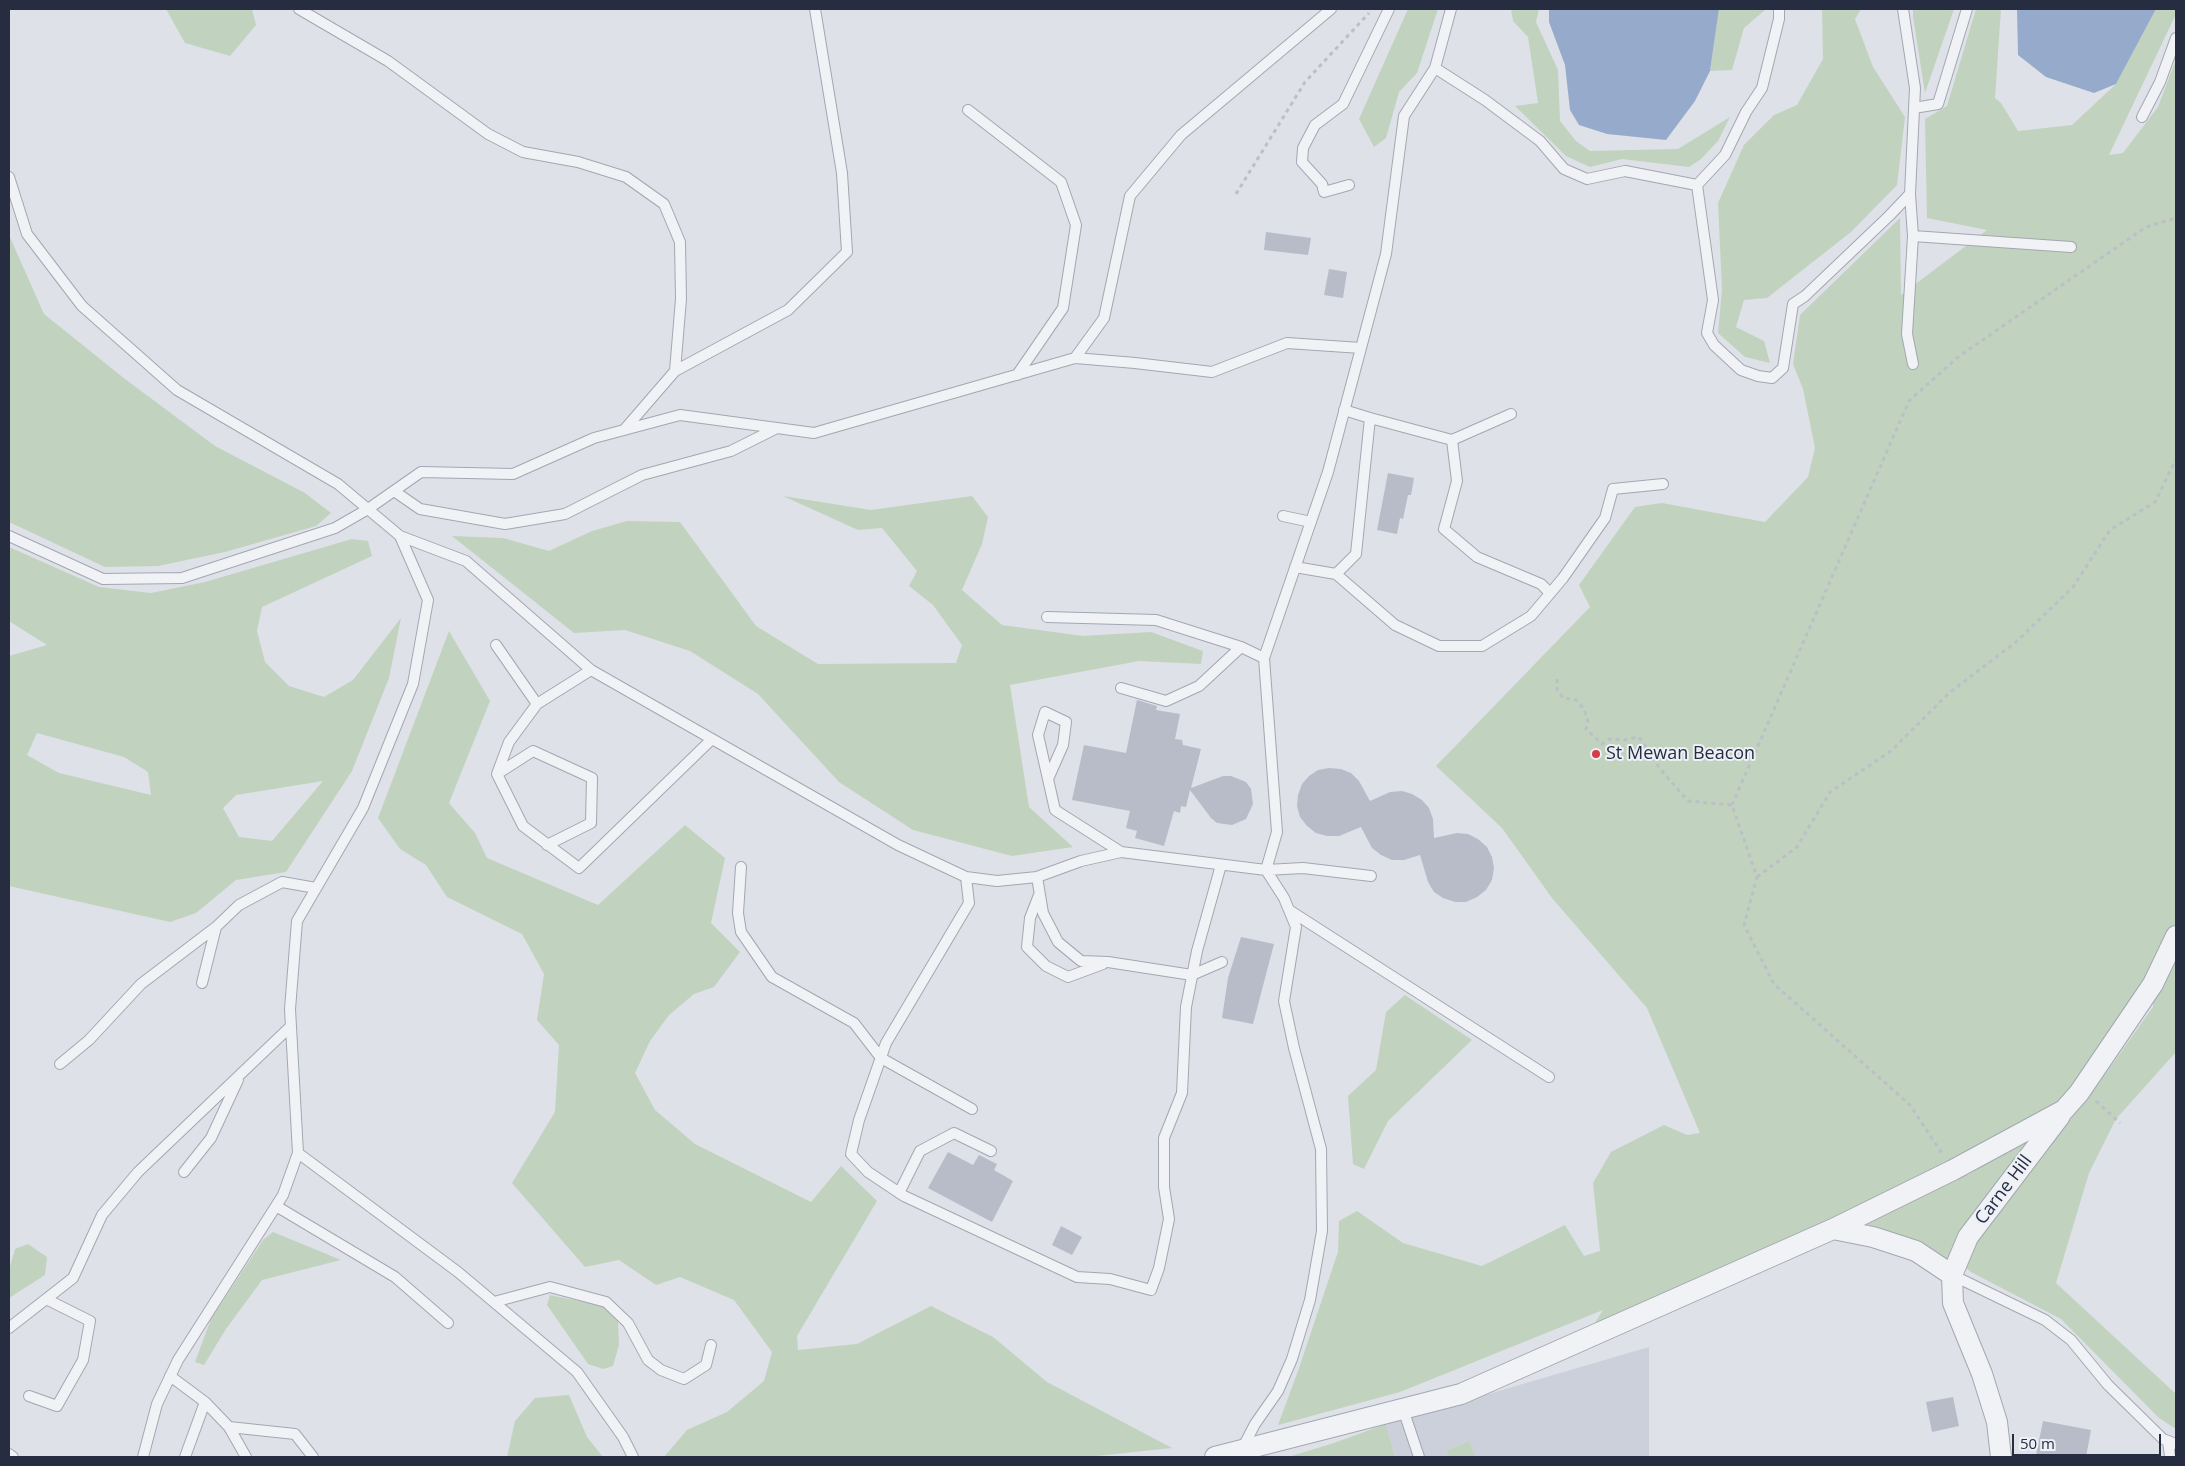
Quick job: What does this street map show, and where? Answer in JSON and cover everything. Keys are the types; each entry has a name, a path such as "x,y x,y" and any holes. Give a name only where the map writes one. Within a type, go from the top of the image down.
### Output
{"street":[{"name":"Carne Hill","path":"2001,1457 1997,1422 1982,1374 1953,1303 1952,1275 1968,1237 2064,1110 2079,1093 2153,984 2176,936"},
{"path":"1215,1457 1461,1394 1832,1229 1953,1170 2064,1110"},
{"path":"1832,1229 1873,1238 1916,1251 1952,1275"}],"lane":[{"path":"299,9 388,61 488,134 523,152 578,162 626,177 664,204 680,242 681,299 675,372"},
{"path":"624,430 675,372 788,310 847,252 842,172 816,9"},
{"path":"1075,358 1104,318 1130,196 1181,135 1331,9"},
{"path":"1349,185 1324,192 1322,184 1302,162 1303,148 1315,125 1343,104 1389,9"},
{"path":"1241,1451 1255,1424 1278,1390 1292,1359 1310,1300 1322,1232 1321,1149 1294,1048 1284,1001 1296,926 1284,898 1266,870 1277,832 1264,658 1328,472 1386,254 1404,116 1435,68 1451,9"},
{"path":"1779,9 1779,19 1762,88 1746,112 1724,155 1697,185 1712,300 1706,333 1714,345 1741,370 1758,376 1772,378 1783,368 1793,304 1819,283 1910,194"},
{"path":"1902,9 1915,88 1910,194 1913,236 1907,334 1913,364"},
{"path":"1914,108 1938,104 1967,9"},
{"path":"2142,117 2160,82 2176,38"},
{"path":"1435,68 1485,100 1540,141 1564,169 1587,179 1625,171 1697,185"},
{"path":"968,110 1061,182 1076,225 1063,308 1017,375"},
{"path":"9,177 28,234 82,306 177,390 338,484 400,536 466,561 591,670 898,845 966,877 997,880 1037,877 1081,861 1121,852 1266,870 1303,868 1371,876"},
{"path":"1913,236 2071,247"},
{"path":"9,536 103,578 182,578 335,528 368,509 421,472 512,474 594,438 680,415 814,433 1075,358 1212,372 1287,343 1361,348"},
{"path":"1344,410 1452,440 1511,414"},
{"path":"1336,574 1356,554 1370,418"},
{"path":"394,491 420,509 505,524 514,523 565,514 642,475 731,451 776,428"},
{"path":"1452,440 1457,481 1444,529 1478,557 1540,584 1550,593"},
{"path":"1295,567 1336,574 1395,625 1438,646 1482,646 1531,616 1605,518 1613,489 1663,484"},
{"path":"1283,516 1311,522"},
{"path":"144,1457 157,1404 178,1360 283,1195 298,1153 290,1009 297,921 364,808 413,684 428,600 400,536"},
{"path":"1048,617 1156,620 1241,647 1264,658"},
{"path":"496,644 537,704"},
{"path":"1121,688 1166,701 1199,686 1241,647"},
{"path":"591,670 537,704 509,742 497,774 522,826 579,868 712,738"},
{"path":"1048,779 1063,745 1066,722 1045,712 1038,735 1055,810 1121,852"},
{"path":"497,774 533,751 592,778 591,823 547,845"},
{"path":"966,877 969,903 886,1043 859,1120 851,1154 868,1172 899,1193 1077,1277 1110,1279 1151,1290 1159,1268 1169,1219 1164,1187 1164,1138 1182,1093 1186,1006 1192,975 1221,865"},
{"path":"741,867 738,913 742,932 772,977 854,1023 881,1058 972,1109"},
{"path":"1037,877 1043,912 1058,942 1081,960 1108,962 1192,975 1222,962"},
{"path":"60,1064 89,1040 141,984 216,927 239,905 282,882 316,888"},
{"path":"1040,894 1030,918 1028,947 1046,966 1068,977 1108,962"},
{"path":"1289,910 1549,1076"},
{"path":"202,983 216,927"},
{"path":"9,1328 73,1278 102,1215 138,1172 291,1026"},
{"path":"184,1172 211,1138 241,1074"},
{"path":"899,1193 920,1151 954,1133 991,1151"},
{"path":"298,1153 458,1272 577,1372 623,1437 633,1457"},
{"path":"276,1206 396,1277 448,1323"},
{"path":"1952,1275 2045,1320 2071,1340 2108,1385 2163,1439 2172,1442 2170,1457"},
{"path":"494,1302 550,1287 606,1302 628,1323 648,1360 661,1370 684,1379 706,1364 711,1345"},
{"path":"29,1396 57,1406 83,1360 90,1321 46,1299"},
{"path":"170,1376 205,1402 229,1427 246,1457"},
{"path":"185,1457 205,1402"},
{"path":"1403,1408 1419,1457"},
{"path":"229,1427 295,1434 313,1457"},
{"path":"9,1454 13,1457"}],"path":[{"path":"1236,194 1306,82 1373,9"},
{"path":"1953,1170 1910,1105 1774,984 1744,925 1757,877 1732,805 1909,401 1958,357 2138,232 2146,227 2176,218"},
{"path":"1757,877 1797,847 1830,792 1891,750 1949,692 2016,642 2072,587 2110,530 2154,502 2176,459"},
{"path":"1557,679 1556,689 1563,698 1576,700 1584,709 1588,722 1586,729 1602,744 1609,740 1639,737 1661,770 1688,801 1732,805"},
{"path":"2079,1093 2099,1103 2120,1123"}],"shaded area":[{"path":"1649,1347 1649,1457 1476,1457 1469,1441 1446,1451 1448,1457 1395,1457 1386,1424"}],"green space":[{"path":"166,9 252,9 256,25 230,56 185,43"},
{"path":"1408,9 1438,9 1417,73 1399,92 1386,138 1374,147 1359,119"},
{"path":"1511,9 1539,9 1536,22 1558,70 1560,121 1576,141 1590,151 1678,149 1730,117 1718,141 1701,159 1689,167 1622,159 1590,167 1566,156 1515,106 1538,103 1528,37 1513,21"},
{"path":"1719,9 1766,9 1744,28 1732,70 1710,71"},
{"path":"1822,9 1861,9 1855,19 1873,67 1905,117 1897,185 1851,232 1767,298 1744,300 1736,327 1764,341 1770,363 1745,357 1718,333 1722,290 1718,203 1744,145 1774,115 1797,105 1823,59"},
{"path":"1913,9 1954,9 1925,93 1913,17"},
{"path":"1976,9 2001,9 1995,98 2001,103 2018,131 2072,125 2116,84 2156,9 2176,9 2176,14 2109,155 2123,153 2158,107 2176,59 2176,1052 2116,1119 2089,1173 2056,1283 2176,1394 2176,1429 2159,1418 2061,1319 1971,1272 1959,1263 1833,1229 1585,1339 1603,1310 1400,1392 1278,1425 1338,1252 1339,1221 1357,1211 1403,1243 1482,1266 1565,1225 1584,1256 1600,1251 1593,1183 1611,1152 1664,1125 1687,1135 1700,1133 1647,1008 1552,898 1502,828 1436,766 1590,607 1579,585 1635,507 1662,503 1765,522 1808,477 1815,448 1803,389 1793,364 1800,315 1900,218 1901,295 1987,230 1927,218 1925,119 1947,106","holes":["2153,984 2153,1007 2094,1090 2066,1125 2042,1128 1968,1175 1953,1170 2060,1100"]},
{"path":"9,235 44,314 125,379 215,446 305,493 331,513 316,526 225,552 158,566 105,567 9,522"},
{"path":"783,496 871,510 972,496 988,517 982,544 962,590 1002,625 1083,636 1151,632 1203,651 1201,664 1139,661 1010,685 1029,807 1073,847 1012,856 913,830 839,782 758,694 690,651 625,630 574,633 452,536 503,538 549,551 592,531 627,521 680,522 756,626 818,664 956,663 962,645 933,605 909,586 917,571 882,528 858,530"},
{"path":"352,539 368,541 372,556 262,607 257,631 265,662 289,686 324,697 353,680 401,618 389,678 352,771 286,872 236,880 196,913 170,922 9,886 9,656 47,645 9,621 9,547 99,587 151,593 205,582","holes":["37,733 124,757 148,772 151,795 59,773 27,755","323,781 272,841 239,837 223,808 236,795"]},
{"path":"449,631 490,701 449,803 475,833 487,858 598,905 685,825 725,858 711,923 740,952 714,987 694,994 669,1015 650,1041 635,1073 655,1110 695,1144 811,1202 841,1166 877,1201 797,1336 798,1350 857,1344 931,1306 993,1337 1047,1382 1172,1448 1087,1457 664,1457 687,1430 727,1412 764,1381 772,1352 734,1300 680,1277 656,1285 619,1260 585,1267 512,1183 555,1112 559,1045 537,1020 544,974 522,934 447,897 426,865 400,849 378,818"},
{"path":"1405,995 1472,1040 1388,1121 1364,1169 1353,1164 1348,1096 1376,1070 1386,1012"},
{"path":"273,1232 341,1260 262,1280 226,1329 204,1365 195,1362 211,1319 263,1240"},
{"path":"28,1244 47,1257 45,1275 9,1298 9,1270 15,1249"},
{"path":"550,1295 603,1306 618,1321 619,1345 613,1366 603,1369 588,1364 547,1305"},
{"path":"569,1395 587,1437 603,1457 507,1457 515,1421 535,1398"},
{"path":"1386,1424 1395,1457 1288,1457 1334,1443"},
{"path":"1469,1441 1476,1457 1448,1457 1446,1451"}],"water":[{"path":"1549,9 1719,9 1710,71 1695,101 1666,140 1607,134 1579,125 1570,110 1565,65 1549,22"},
{"path":"2017,9 2156,9 2116,84 2094,93 2046,77 2018,55"}],"building":[{"path":"1266,232 1311,238 1308,255 1264,250"},
{"path":"1329,269 1347,272 1343,298 1324,295"},
{"path":"1388,473 1414,478 1411,495 1408,495 1403,519 1400,518 1397,534 1377,530"},
{"path":"1137,700 1157,706 1156,710 1180,714 1175,739 1182,740 1183,745 1201,749 1191,788 1223,776 1231,776 1246,782 1251,789 1253,804 1246,819 1232,825 1217,823 1190,790 1186,807 1181,806 1180,813 1174,811 1164,846 1135,838 1137,831 1126,828 1130,811 1072,800 1084,745 1126,753"},
{"path":"1329,768 1341,769 1351,773 1359,781 1370,801 1390,792 1402,791 1422,800 1429,808 1433,819 1434,838 1457,833 1468,834 1478,839 1487,847 1492,857 1494,868 1492,880 1486,890 1466,902 1455,902 1443,898 1434,892 1428,882 1420,855 1404,860 1392,860 1381,855 1372,848 1361,827 1339,836 1327,836 1316,833 1300,817 1297,806 1298,795 1302,784 1309,776 1318,770"},
{"path":"1241,937 1274,944 1253,1024 1222,1018 1228,978"},
{"path":"948,1152 973,1165 979,1155 997,1164 994,1170 1013,1181 992,1222 928,1188"},
{"path":"1061,1226 1082,1237 1072,1255 1052,1245"},
{"path":"1953,1397 1959,1426 1932,1432 1926,1402"},
{"path":"2043,1421 2091,1430 2086,1457 2036,1455"}],"place":[{"name":"St Mewan Beacon","path":"1596,754"}]}
